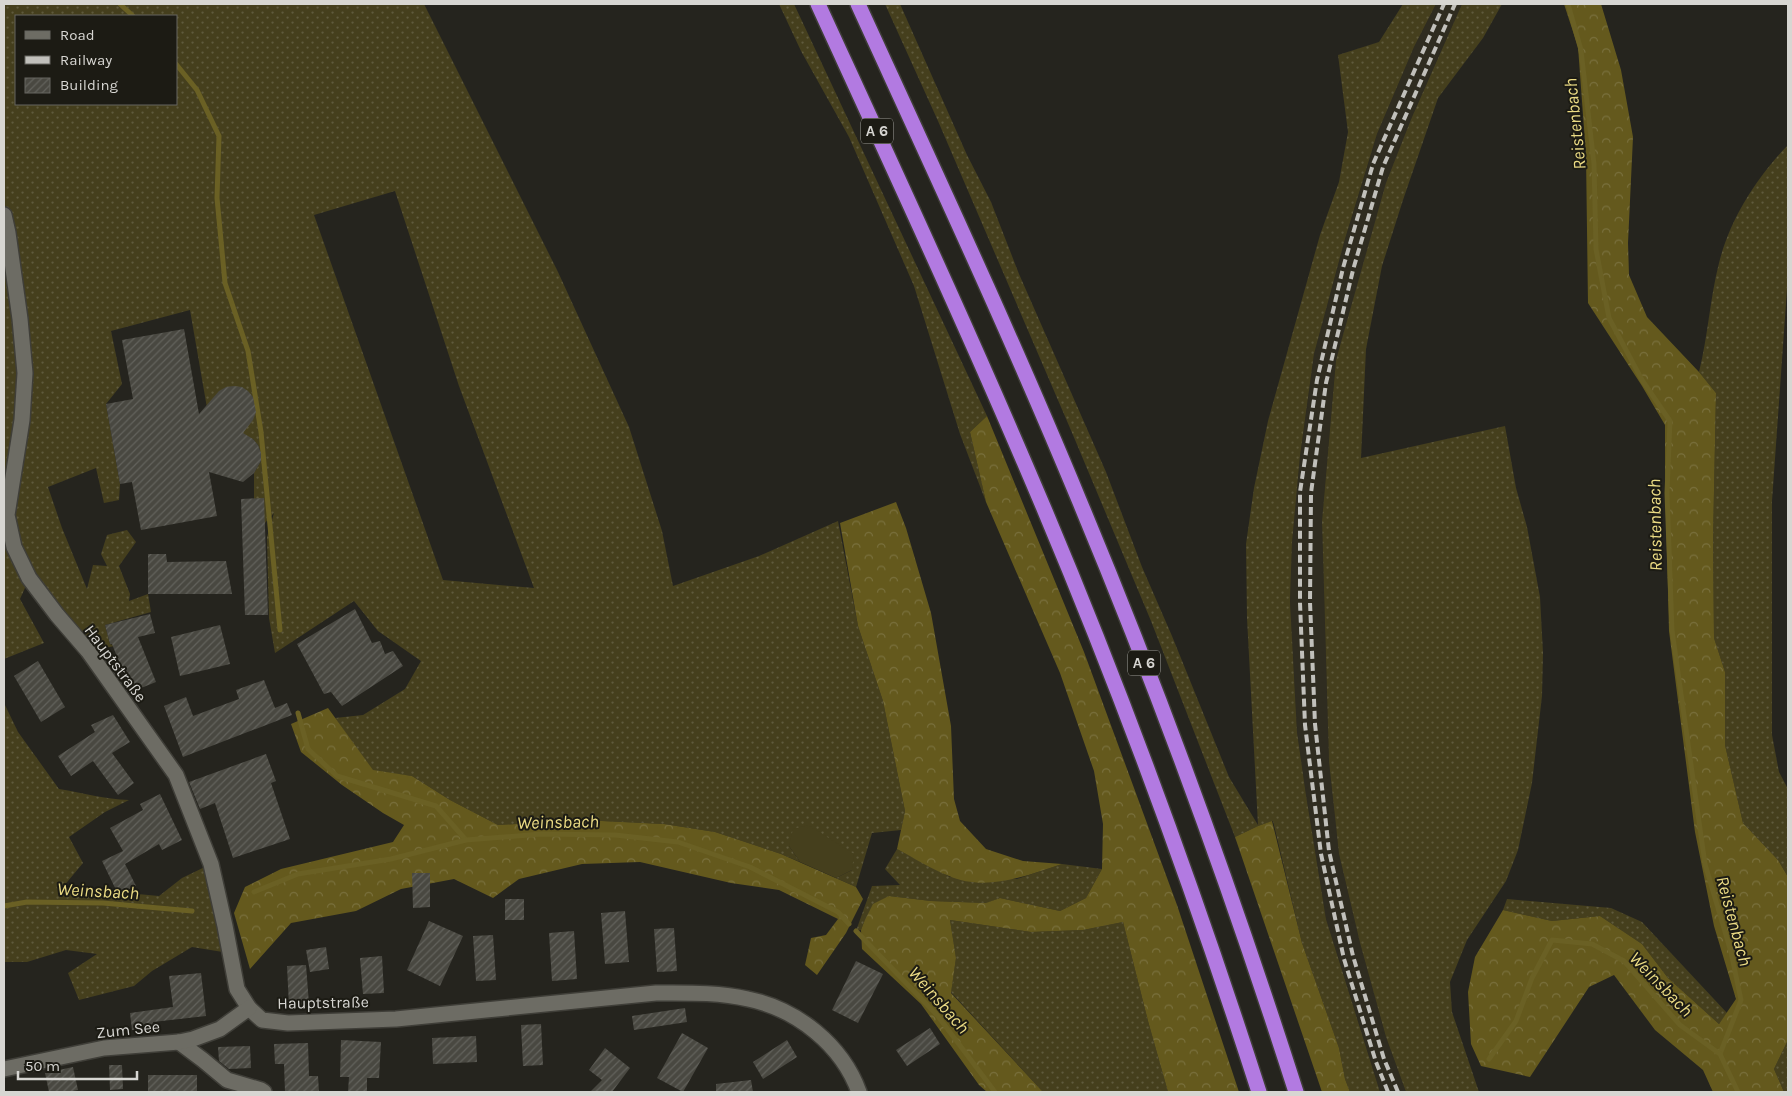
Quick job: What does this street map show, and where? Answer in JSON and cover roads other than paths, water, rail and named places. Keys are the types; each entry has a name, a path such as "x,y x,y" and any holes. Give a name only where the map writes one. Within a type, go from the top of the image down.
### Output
{"highway":[{"name":"A 6","path":"818,4 935,259 1045,512 1165,818 1259,1092"},
{"name":"A 6","path":"858,4 968,243 1086,517 1198,804 1296,1092"}],"street":[{"name":"Hauptstraße","path":"4,216 20,319 25,373 22,420 7,515 14,547 30,578 56,615 88,652 176,775 211,864 237,989 249,1008 262,1020 288,1023 396,1019 656,993 697,993 748,999 779,1009 805,1024 827,1042 845,1065 859,1092"},
{"name":"Zum See","path":"4,1069 104,1048 179,1042 193,1039 220,1029 249,1008"},
{"path":"179,1042 227,1080 264,1092"}],"waterway":[{"path":"120,4 132,15"},
{"name":"Reistenbach","path":"1568,4 1581,50 1594,164 1596,249 1609,318 1642,380 1670,421 1667,493 1672,630 1705,864 1731,952 1741,1000 1720,1054"},
{"path":"178,66 197,90 219,136 217,198 225,283 248,351 261,432 280,630"},
{"path":"298,713 308,749 337,776 436,806 466,840"},
{"name":"Weinsbach","path":"254,892 298,874 391,859 466,840 541,834 615,835 678,842 750,867 838,912 849,924"},
{"name":"Weinsbach","path":"4,906 27,902 103,903 192,911"},
{"name":"Weinsbach","path":"856,931 937,1015 995,1092"},
{"name":"Weinsbach","path":"1489,1059 1516,1021 1532,978 1552,940 1592,944 1624,961 1680,1025 1720,1054 1738,1092"}],"railway":[{"path":"1388,1092 1376,1062 1344,959 1321,854 1305,725 1300,603 1300,492 1317,380 1343,268 1373,164 1444,4"},
{"path":"1398,1092 1384,1059 1353,956 1329,851 1315,724 1310,602 1311,493 1326,383 1353,270 1383,167 1455,4"}]}
